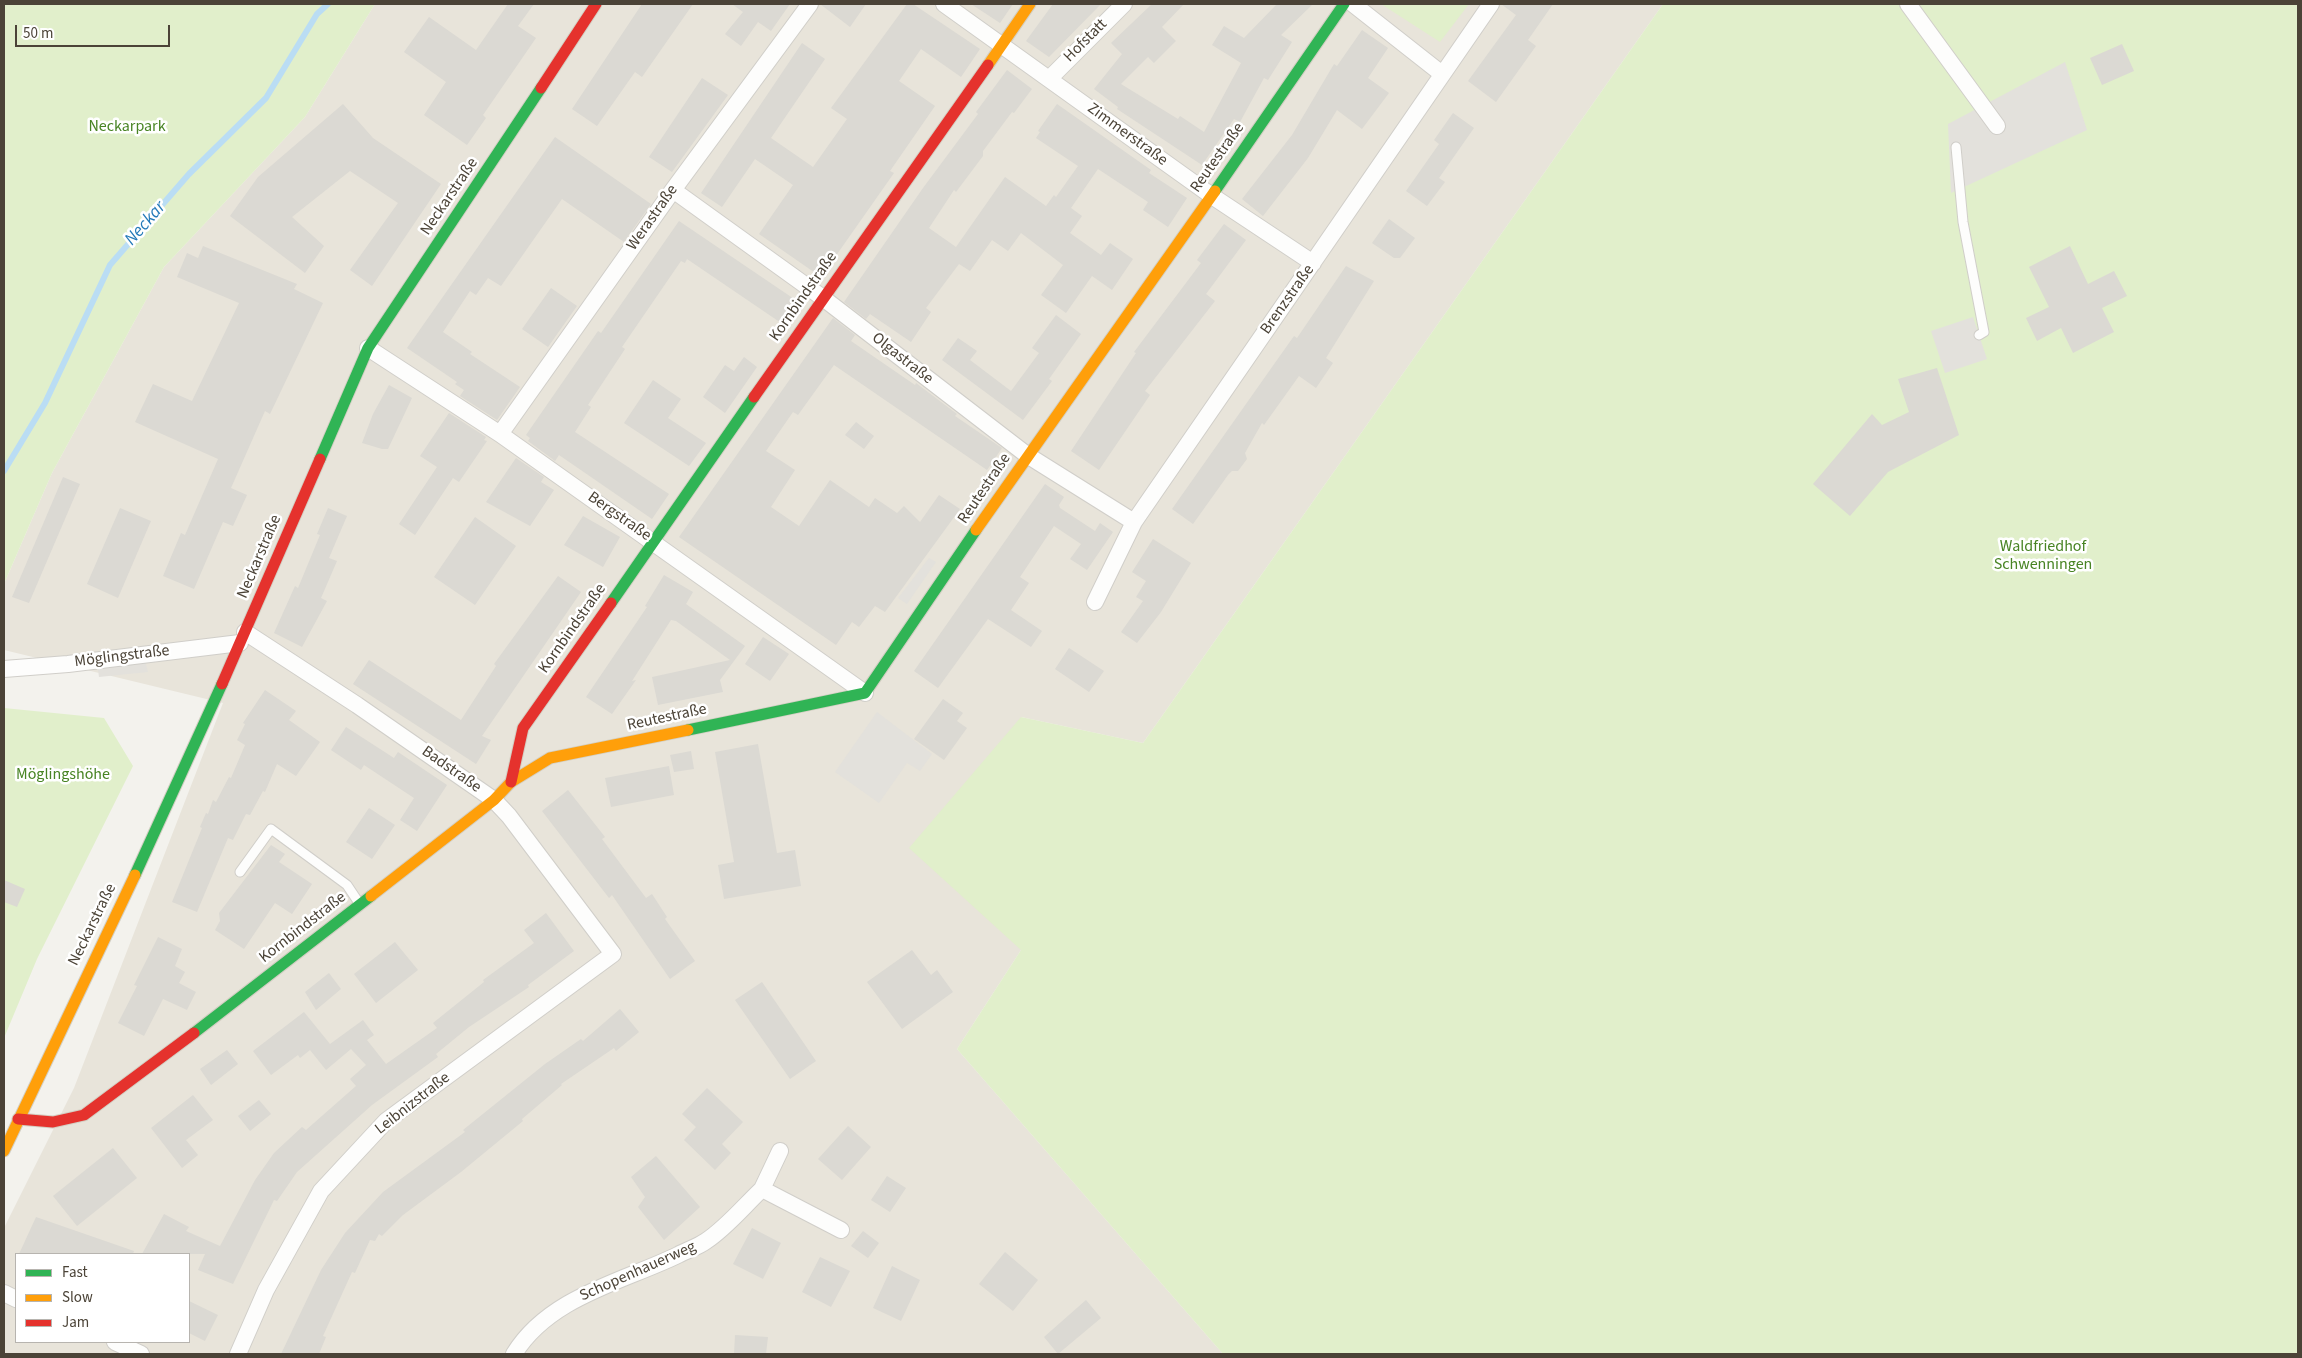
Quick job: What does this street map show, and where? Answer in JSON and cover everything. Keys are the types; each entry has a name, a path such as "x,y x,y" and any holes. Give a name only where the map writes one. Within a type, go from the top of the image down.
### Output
{"street":[{"name":"Neckarstraße","path":"4,1150 132,882 243,637 368,348 596,4"},
{"name":"Werastraße","path":"500,434 672,190 810,4"},
{"name":"Zimmerstraße","path":"944,4 1212,196 1313,263"},
{"name":"Kornbindstraße","path":"18,1119 53,1122 84,1115 134,1080 494,800 512,782 523,728 1030,4"},
{"name":"Hofstatt","path":"1049,79 1124,4"},
{"name":"Reutestraße","path":"512,782 550,758 866,693 1027,455 1212,196 1344,4"},
{"path":"1353,4 1442,74"},
{"name":"Brenzstraße","path":"1095,602 1134,522 1491,4"},
{"path":"1908,4 1997,126"},
{"name":"Olgastraße","path":"672,190 823,298 1027,455 1134,522"},
{"name":"Bergstraße","path":"368,348 500,434 866,693"},
{"name":"Möglingstraße","path":"4,669 68,664 243,637"},
{"name":"Badstraße","path":"243,637 357,705 494,800 509,816 613,954"},
{"name":"Leibnizstraße","path":"238,1354 266,1290 321,1191 380,1128 613,954"},
{"name":"Schopenhauerweg","path":"514,1354 522,1342 557,1310 595,1289 643,1271 706,1241 762,1189 780,1151"},
{"path":"762,1189 841,1230"},
{"path":"117,1343 141,1354"}],"lane":[{"path":"581,4 586,17"},
{"path":"1956,147 1963,222 1984,332 1979,335"},
{"path":"240,872 271,829 347,885 360,904"}],"shaded area":[{"path":"375,4 1663,4 1143,743 1021,717 1021,950 957,1049 1223,1354 4,1354 4,1228 74,1088 223,703 4,650 4,584 52,473 164,267 305,117"},
{"path":"2065,62 2087,130 1951,193 1948,124"},
{"path":"1973,317 1987,359 1945,373 1931,331"},
{"path":"929,558 936,562 907,604 898,598"},
{"path":"144,657 148,672 99,677 97,663"},
{"path":"877,712 932,754 920,771 907,763 879,803 835,772"}],"green space":[{"name":"Neckarpark","path":"4,4 375,4 305,117 164,267 52,473 4,584"},
{"path":"1381,4 1469,4 1440,42"},
{"name":"Waldfriedhof Schwenningen","path":"1663,4 2298,4 2298,1354 1223,1354 957,1049 1021,950 909,848 1021,717 1143,743"},
{"name":"Möglingshöhe","path":"4,708 104,718 133,766 37,959 4,1038"}],"building":[{"path":"508,4 534,4 518,26 536,38 483,115 486,118 467,145 424,115 446,82 404,52 429,17 476,50"},
{"path":"642,4 693,4 642,77 635,72 597,126 572,109"},
{"path":"732,4 790,4 771,31 758,22 741,46 725,34 743,12"},
{"path":"820,4 866,4 850,27"},
{"path":"907,4 913,4 980,49 961,77 921,49 899,81 935,106 890,171 894,173 821,277 759,234 793,185 755,159 722,207 701,193 802,43 825,59 771,138 813,167 847,119 831,108"},
{"path":"971,4 1013,4 1000,23"},
{"path":"1053,4 1101,4 1049,57 1026,41"},
{"path":"1152,4 1184,4 1162,27 1176,41 1154,63 1148,57 1121,84 1178,119 1180,116 1204,132 1241,63 1212,45 1224,26 1244,38 1277,4 1313,4 1281,35 1292,42 1268,80 1264,78 1240,122 1234,119 1202,165 1117,109 1118,107 1094,89 1122,54 1111,43"},
{"path":"1501,4 1553,4 1528,40 1536,46 1496,102 1468,81 1516,15"},
{"path":"1362,30 1388,48 1368,78 1389,93 1362,129 1337,110 1308,158 1263,216 1242,199 1292,135 1334,64 1337,66"},
{"path":"2122,44 2134,71 2102,85 2090,58"},
{"path":"1007,70 1032,89 983,151 983,156 956,192 954,190 929,228 956,247 1005,177 1046,206 1054,195 1056,197 1078,166 1036,138 1040,132 1038,131 1057,104 1151,170 1149,173 1187,198 1168,227 1143,210 1148,202 1098,169 1071,208 1082,216 1070,233 1101,255 1110,243 1133,259 1112,290 1092,276 1066,313 1041,295 1063,265 1021,233 1008,251 992,240 970,271 959,264 926,308 931,312 911,342 870,314 866,319 844,302 923,188 978,114 976,112"},
{"path":"702,78 728,95 672,172 649,157"},
{"path":"343,104 373,138 441,184 372,286 350,270 398,203 350,171 292,217 324,246 305,273 230,216 258,177"},
{"path":"1453,113 1474,128 1439,178 1445,182 1427,206 1406,191 1439,144 1434,140"},
{"path":"555,137 651,204 624,242 562,199 501,286 488,278 476,295 470,291 443,332 472,352 470,354 520,387 497,420 460,396 464,390 455,384 457,382 407,348"},
{"path":"1389,219 1415,238 1400,258 1394,258 1372,243"},
{"path":"679,221 803,305 787,327 687,259 685,263 681,261 622,347 625,349 588,405 591,407 575,432 669,494 652,519 559,455 555,461 528,441 530,438 526,435 598,331 601,333"},
{"path":"1224,224 1246,240 1206,294 1215,301 1145,391 1150,395 1099,470 1071,451 1136,353 1134,352 1201,263 1197,260"},
{"path":"203,246 297,284 294,289 323,303 270,414 265,411 231,488 247,495 233,526 223,522 194,589 163,576 181,533 185,535 218,459 135,422 153,384 192,401 239,303 177,277 187,253 198,258"},
{"path":"2070,246 2088,284 2114,271 2127,296 2102,308 2114,332 2073,353 2061,328 2037,341 2026,318 2049,307 2029,267"},
{"path":"1346,266 1374,281 1326,358 1333,363 1316,388 1299,376 1264,425 1262,423 1245,453 1247,459 1238,471 1232,471 1228,475 1193,524 1172,509 1294,336 1297,338"},
{"path":"551,288 577,306 548,347 522,329"},
{"path":"1056,315 1081,334 1049,379 1052,381 1023,420 942,360 958,338 977,351 970,360 1011,391 1039,353 1032,348"},
{"path":"833,318 855,335 851,341 915,385 916,383 957,414 955,416 1002,448 987,470 834,365 798,415 793,412 766,451 795,470 771,507 799,526 830,480 869,507 875,498 897,513 904,506 920,522 939,495 960,509 885,612 875,606 859,627 852,622 836,645 679,537"},
{"path":"744,357 757,367 725,413 703,397 725,365 734,371"},
{"path":"1937,368 1959,435 1888,472 1850,516 1813,484 1872,414 1882,425 1909,412 1898,379"},
{"path":"653,380 681,399 668,418 706,443 689,466 624,423"},
{"path":"389,385 412,398 388,449 382,449 362,443 373,414"},
{"path":"449,413 486,437 484,440 487,441 459,482 453,478 415,535 399,524 437,467 420,456"},
{"path":"856,422 874,436 864,449 845,435"},
{"path":"516,458 544,477 541,482 554,490 530,526 486,502"},
{"path":"63,477 80,484 29,603 12,597"},
{"path":"1045,484 1064,497 1059,505 1060,508 1095,531 1100,523 1113,532 1087,570 1070,559 1081,544 1054,526 1020,577 1029,583 1011,610 1042,631 1031,647 988,619 938,688 914,671"},
{"path":"120,508 151,521 118,598 87,584"},
{"path":"328,508 347,516 329,558 337,561 321,598 327,601 302,647 274,633 295,586 298,588 320,535 317,534"},
{"path":"583,516 620,537 603,567 564,545"},
{"path":"475,517 516,546 475,605 434,577"},
{"path":"1153,539 1191,563 1161,612 1137,643 1121,632 1143,601 1136,597 1146,581 1132,572"},
{"path":"664,575 693,592 686,604 745,646 720,680 723,692 658,705 652,677 730,660 676,621 671,620 632,681 636,680 612,714 586,697 647,607 645,606"},
{"path":"558,576 581,592 482,736 491,740 476,764 353,684 369,660 461,720 496,666 494,664"},
{"path":"763,637 789,654 770,681 745,664"},
{"path":"1069,648 1104,671 1089,692 1055,669"},
{"path":"265,690 296,711 289,720 320,742 296,776 277,764 265,792 263,791 250,815 246,814 233,840 228,838 197,912 172,902 202,828 200,827 206,813 208,814 213,800 216,802 229,777 231,778 245,745 237,740 245,724 243,723"},
{"path":"943,699 963,713 957,721 967,728 944,760 914,739"},
{"path":"346,727 394,758 398,752 447,785 417,831 400,820 414,798 364,765 361,770 331,750"},
{"path":"758,744 777,853 795,850 801,886 724,899 718,865 734,862 715,752"},
{"path":"691,751 694,769 674,772 670,755"},
{"path":"669,766 674,795 611,807 605,778"},
{"path":"568,790 605,837 602,839 646,898 652,894 667,917 665,919 695,961 670,979 612,895 609,898 542,811"},
{"path":"369,808 395,825 372,859 346,842"},
{"path":"271,845 285,854 279,862 312,884 292,914 275,903 244,949 215,930 220,921 219,913"},
{"path":"4,880 25,889 17,907 4,902"},
{"path":"546,913 574,951 528,985 529,987 469,1027 436,1054 438,1057 372,1105 297,1172 277,1201 274,1200 233,1284 198,1270 205,1254 143,1253 164,1214 189,1227 186,1231 220,1246 255,1180 274,1153 302,1127 306,1130 356,1086 350,1079 366,1065 351,1049 326,1070 310,1050 300,1058 298,1055 271,1075 253,1051 304,1012 330,1044 363,1020 374,1035 367,1040 386,1064 437,1028 433,1023 484,982 483,980 534,943 524,930"},
{"path":"158,937 182,949 175,966 185,972 179,983 196,992 187,1010 163,999 144,1036 118,1023 137,986 134,985"},
{"path":"395,942 418,970 376,1003 354,974"},
{"path":"912,950 931,975 937,970 953,992 902,1029 867,982"},
{"path":"329,973 341,989 316,1010 305,992"},
{"path":"762,982 816,1061 790,1079 735,1000"},
{"path":"620,1009 639,1032 616,1051 614,1048 561,1084 522,1119 523,1121 461,1172 403,1215 382,1236 379,1234 375,1241 370,1240 355,1273 352,1272 323,1336 326,1337 319,1354 281,1354 321,1270 345,1233 383,1192 465,1132 463,1130 545,1064 581,1039 583,1041"},
{"path":"227,1050 238,1064 211,1085 200,1069"},
{"path":"707,1088 743,1122 722,1144 731,1153 715,1170 684,1140 696,1127 682,1114"},
{"path":"193,1095 213,1120 186,1140 198,1155 182,1168 151,1128"},
{"path":"259,1100 271,1114 250,1131 238,1116"},
{"path":"848,1126 871,1147 842,1180 818,1159"},
{"path":"113,1148 137,1178 77,1226 53,1196"},
{"path":"656,1156 700,1207 664,1240 638,1207 645,1197 631,1177"},
{"path":"887,1176 906,1188 890,1212 871,1200"},
{"path":"36,1217 134,1251 133,1253 19,1253"},
{"path":"752,1228 781,1243 763,1279 733,1264"},
{"path":"863,1231 879,1243 868,1258 851,1246"},
{"path":"1005,1252 1038,1280 1013,1311 979,1284"},
{"path":"820,1257 850,1271 831,1307 802,1292"},
{"path":"892,1266 920,1280 901,1321 873,1308"},
{"path":"1086,1300 1101,1318 1058,1354 1044,1337"},
{"path":"190,1301 218,1315 205,1341 190,1334"},
{"path":"735,1335 768,1337 766,1354 734,1354"}],"waterway":[{"name":"Neckar","path":"4,471 45,403 110,265 189,174 266,98 317,14 328,4"}],"traffic: fast":[{"path":"1215,191 1344,4"},
{"path":"320,459 368,348 541,88"},
{"path":"611,603 754,397"},
{"path":"688,730 865,693 976,530"},
{"path":"135,875 222,684"},
{"path":"194,1033 371,896"}],"traffic: slow":[{"path":"988,65 1030,4"},
{"path":"976,530 1215,191"},
{"path":"371,896 494,800 511,782 550,758 688,730"},
{"path":"4,1151 135,875"}],"traffic: jam":[{"path":"541,88 596,4"},
{"path":"754,397 988,65"},
{"path":"222,684 320,459"},
{"path":"511,782 523,728 611,603"},
{"path":"18,1119 53,1122 84,1115 194,1033"}]}
